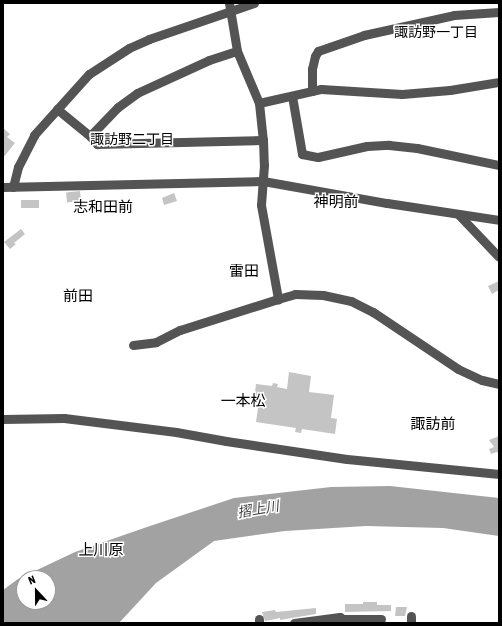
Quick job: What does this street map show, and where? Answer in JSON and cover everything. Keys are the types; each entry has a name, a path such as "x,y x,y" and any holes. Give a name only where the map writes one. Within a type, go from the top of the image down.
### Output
{"street":[{"path":"13,187 18,167 34,135 90,74 129,48 149,39 230,7 254,3"},
{"path":"230,7 237,51 259,103 264,140 261,205 278,299"},
{"path":"312,91 312,69 315,56 318,51 364,35 454,15 499,12"},
{"path":"90,136 118,106 137,93 209,60 237,51"},
{"path":"259,103 321,89 402,94 450,90 499,82"},
{"path":"292,96 302,154 318,157 367,146 389,145 417,148 499,165"},
{"path":"57,109 90,136 97,144 264,140"},
{"path":"3,187 263,181 499,220"},
{"path":"458,214 499,257"},
{"path":"133,345 156,342 180,330 278,299 308,293 323,294 351,302 389,321 458,369 482,380 499,384"},
{"path":"3,419 64,418 176,432 347,459 499,474"},
{"path":"294,623 340,617 340,621 381,618"}],"water":[{"name":"摺上川","path":"390,486 499,498 499,536 443,528 366,526 285,531 214,541 156,583 119,623 3,623 3,590 16,580 16,610 56,610 56,570 37,570 75,552 234,498 331,487"}],"building":[{"path":"3,128 10,134 7,137 15,143 3,158"},
{"path":"80,191 81,201 67,202 66,192"},
{"path":"174,193 177,201 164,205 162,198"},
{"path":"21,200 39,200 39,208 21,208"},
{"path":"21,229 25,234 14,243 16,244 10,249 4,242"},
{"path":"499,281 499,290 492,294 488,286"},
{"path":"289,372 311,376 309,392 334,395 331,418 337,419 335,434 302,429 301,433 295,432 296,428 256,422 259,401 254,400 256,384 272,386 273,383 278,384 277,387 287,389"},
{"path":"499,436 499,455 497,452 491,454 489,449 494,447 489,440"},
{"path":"363,602 377,602 377,605 391,605 391,611 345,612 345,604 363,604"},
{"path":"396,607 407,607 405,616 395,616"},
{"path":"316,608 316,614 280,620 280,618 265,621 262,612 275,610 276,612"}],"district":[{"name":"諏訪野一丁目","path":"436,32"},
{"name":"諏訪野二丁目","path":"132,139"},
{"name":"神明前","path":"336,202"},
{"name":"志和田前","path":"103,207"},
{"name":"雷田","path":"244,271"},
{"name":"前田","path":"78,296"},
{"name":"一本松","path":"243,401"},
{"name":"諏訪前","path":"433,424"},
{"name":"上川原","path":"101,550"}]}
